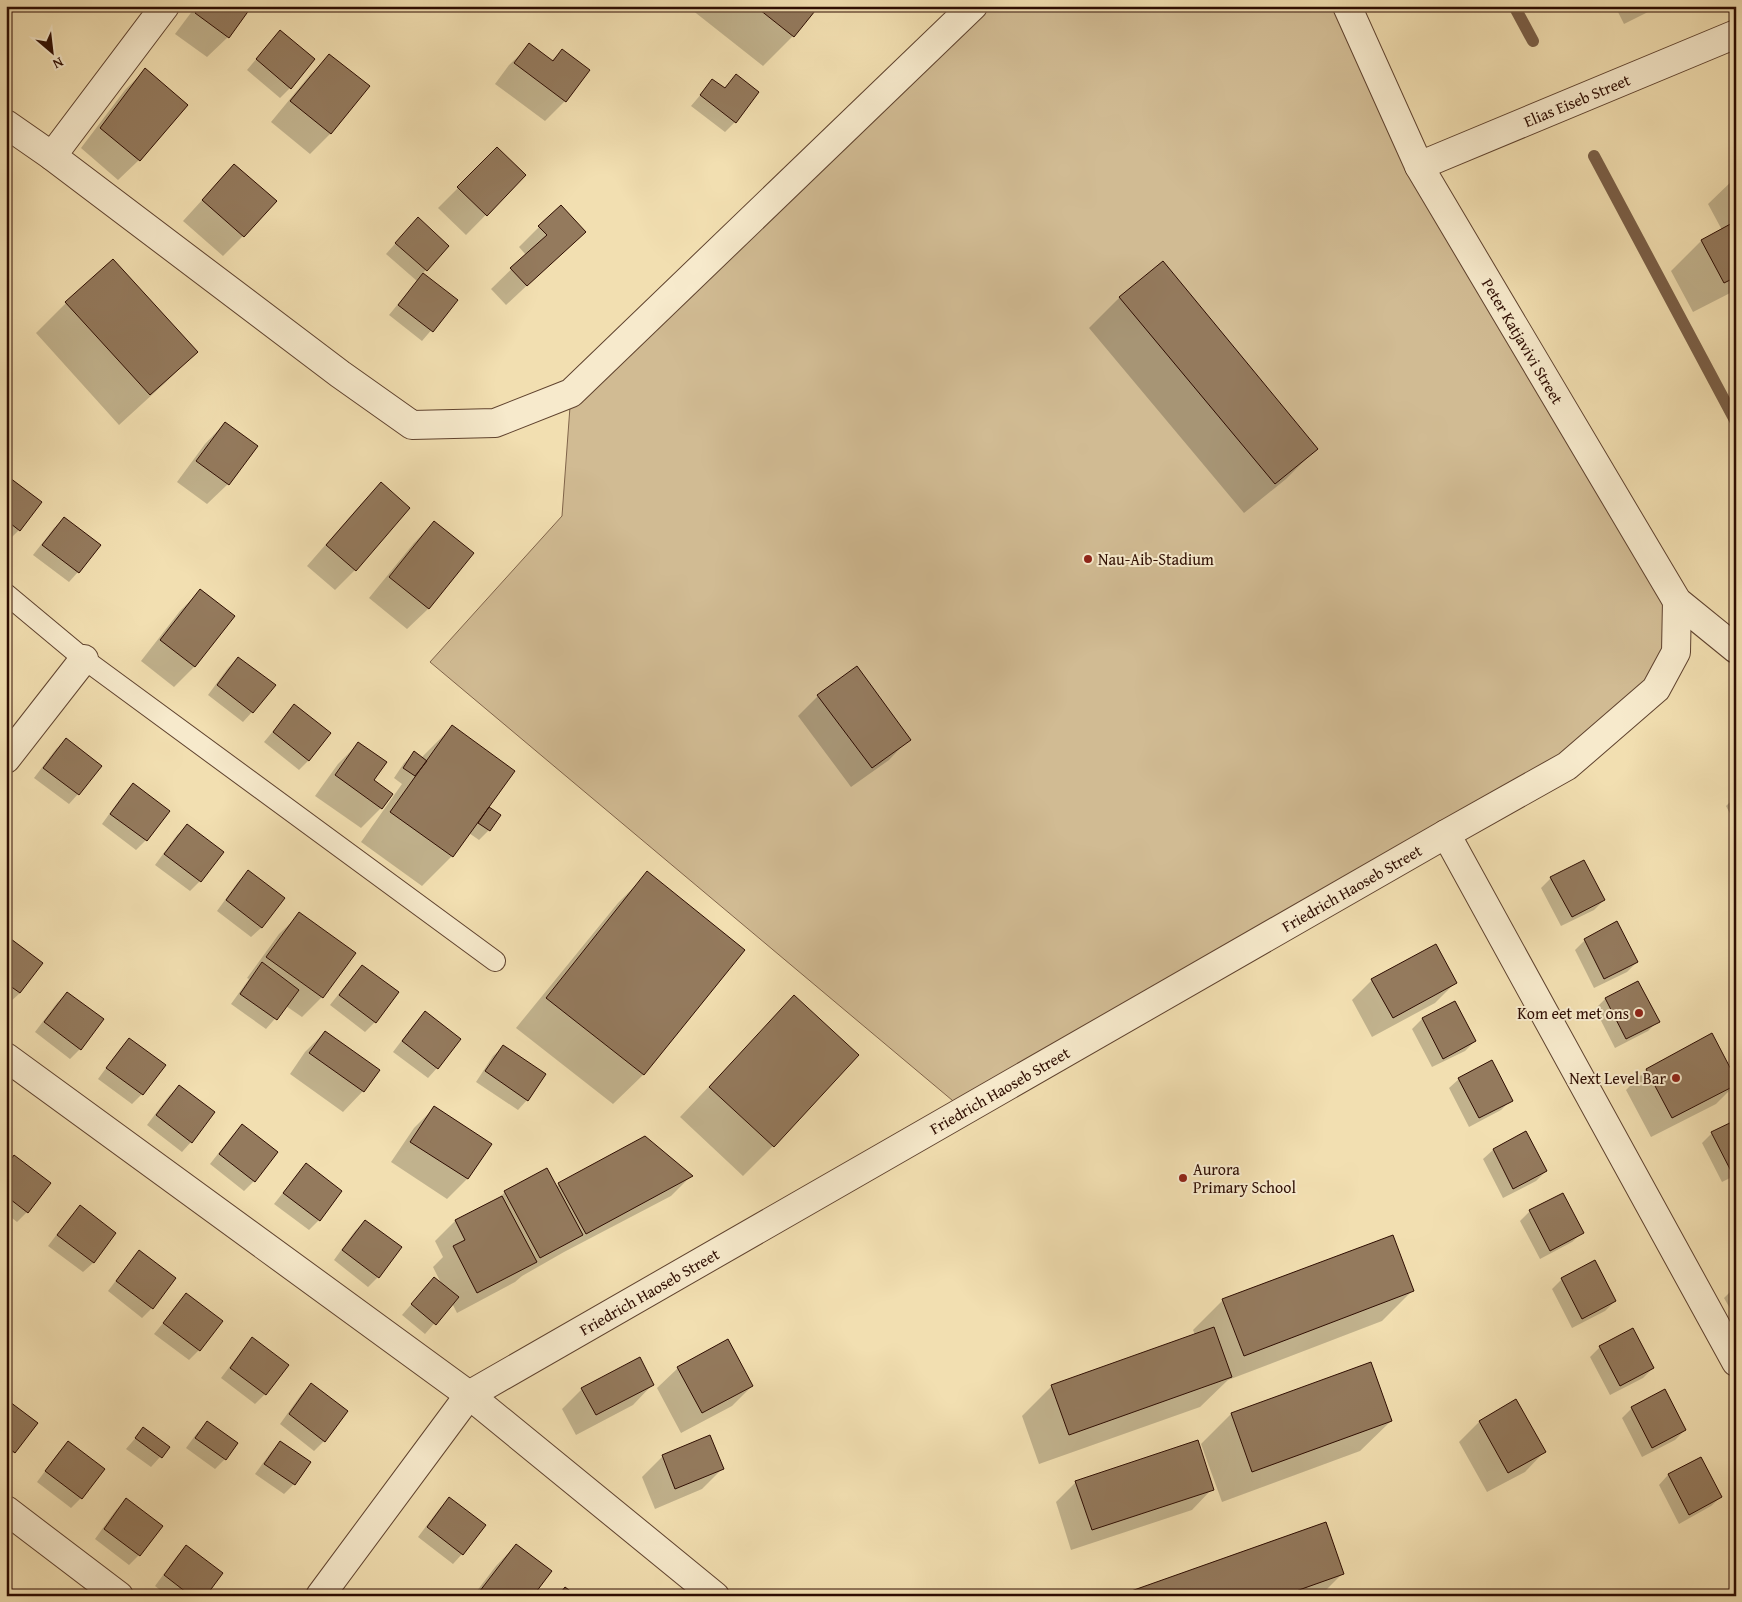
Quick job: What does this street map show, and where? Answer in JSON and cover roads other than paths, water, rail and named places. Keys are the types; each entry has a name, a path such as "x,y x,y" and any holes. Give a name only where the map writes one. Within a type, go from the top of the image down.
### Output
{"street":[{"path":"52,156 165,6"},
{"path":"6,124 52,156 332,368 412,425 495,423 571,393 973,6"},
{"name":"Peter Katjavivi Street","path":"1346,6 1419,166 1677,601 1736,649"},
{"name":"Elias Eiseb Street","path":"1419,166 1736,34"},
{"name":"Friedrich Haoseb Street","path":"320,1596 469,1395 1567,766 1656,689 1676,652 1677,601"},
{"path":"6,759 84,659"},
{"path":"1446,834 1736,1362"},
{"path":"6,1057 469,1395 715,1596"},
{"path":"6,1510 119,1596"}],"lane":[{"path":"6,594 84,659 496,961"}],"waterway":[{"path":"1514,6 1533,41"},
{"path":"1594,156 1736,422"}],"place":[{"name":"Nau-Aib-Stadium","path":"1088,559"},
{"name":"Kom eet met ons","path":"1639,1013"},
{"name":"Next Level Bar","path":"1676,1078"},
{"name":"Aurora Primary School","path":"1183,1178"}]}
